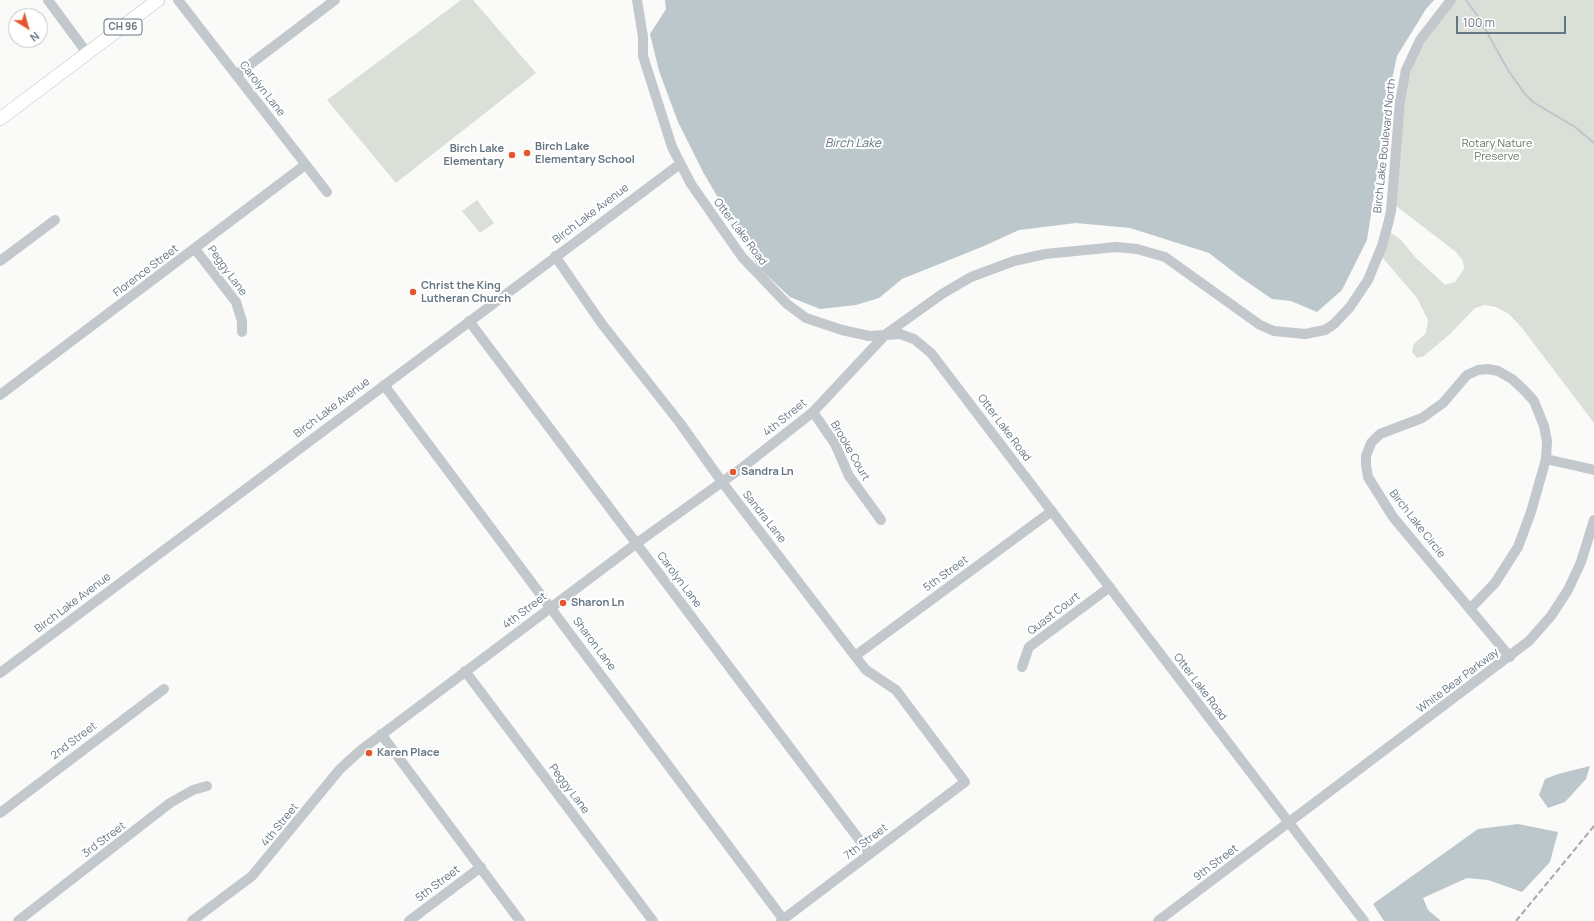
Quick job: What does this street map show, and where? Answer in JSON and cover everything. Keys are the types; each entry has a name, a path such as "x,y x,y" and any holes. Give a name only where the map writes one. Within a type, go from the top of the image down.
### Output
{"main road":[{"name":"CH 96","path":"0,119 158,0"}],"street":[{"path":"48,0 87,53"},
{"name":"Carolyn Lane","path":"178,0 327,192"},
{"path":"236,75 335,0"},
{"name":"Otter Lake Road","path":"637,0 643,37 643,56 662,117 680,164 701,199 742,257 787,304 813,321 869,336 900,334 914,339 931,353 1364,921"},
{"name":"Birch Lake Boulevard North","path":"886,334 949,290 971,278 1014,261 1067,251 1122,247 1151,252 1165,257 1260,325 1274,331 1305,334 1325,330 1334,324 1350,307 1368,280 1376,262 1392,211 1399,108 1406,70 1420,40 1451,0"},
{"name":"Birch Lake Avenue","path":"0,673 555,256 680,164"},
{"name":"Florence Street","path":"0,395 306,165"},
{"path":"0,261 55,220"},
{"name":"Peggy Lane","path":"195,248 236,302 242,321 242,332"},
{"name":"Sandra Lane","path":"555,256 602,324 680,423 722,482 855,656 866,670 896,690 965,782"},
{"name":"Carolyn Lane","path":"469,321 870,854"},
{"name":"4th Street","path":"192,921 252,876 350,758 637,543 722,482 813,412 886,334"},
{"name":"Birch Lake Circle","path":"1470,609 1495,583 1518,547 1529,519 1546,460 1545,429 1536,405 1526,391 1515,381 1500,372 1491,369 1480,370 1469,374 1432,412 1412,423 1385,430 1376,437 1369,447 1366,458 1367,472 1384,503 1399,524 1510,657"},
{"name":"Sharon Lane","path":"384,385 551,607 782,920"},
{"name":"Brooke Court","path":"813,412 835,444 849,476 881,520"},
{"path":"1546,460 1594,470"},
{"name":"5th Street","path":"855,656 1052,511"},
{"name":"White Bear Parkway","path":"1289,823 1510,657 1535,635 1565,596 1581,562 1594,520"},
{"name":"Quast Court","path":"1022,667 1029,647 1110,587"},
{"name":"Peggy Lane","path":"465,671 653,921"},
{"name":"2nd Street","path":"0,812 164,689"},
{"path":"381,734 520,921"},
{"name":"7th Street","path":"782,920 965,782"},
{"name":"3rd Street","path":"18,921 170,804 193,790 207,786"},
{"name":"9th Street","path":"1158,921 1289,823"},
{"name":"5th Street","path":"409,921 481,867"}],"green space":[{"path":"461,0 473,0 536,73 396,183 327,100"},
{"name":"Rotary Nature Preserve","path":"1456,0 1594,0 1594,423 1522,328 1509,314 1496,307 1484,305 1475,308 1450,334 1424,356 1417,358 1412,352 1414,344 1426,333 1428,320 1417,298 1382,257 1390,232 1401,240 1416,258 1445,285 1455,282 1464,269 1463,261 1456,252 1395,205 1405,100 1412,68 1424,42"},
{"path":"477,200 494,223 480,233 462,211"}],"water":[{"name":"Birch Lake","path":"665,0 1434,0 1426,9 1397,56 1382,127 1367,240 1342,290 1317,312 1291,301 1272,299 1209,253 1130,228 1076,223 1019,230 984,246 902,279 879,298 856,305 820,309 790,297 759,268 703,172 678,122 659,71 650,34 666,9"},
{"path":"1590,766 1586,779 1565,802 1548,808 1539,795 1545,779"},
{"path":"1518,824 1558,832 1550,862 1522,892 1488,880 1467,878 1423,898 1428,910 1441,921 1384,921 1373,904 1478,829"}],"waterway":[{"path":"1466,0 1479,18 1508,70 1525,94 1533,102 1575,127 1594,143"}],"railway":[{"path":"1516,921 1594,826"}],"place":[{"name":"Birch Lake Elementary School","path":"527,153"},
{"name":"Birch Lake Elementary","path":"512,155"},
{"name":"Christ the King Lutheran Church","path":"413,292"},
{"name":"Sandra Ln","path":"733,472"},
{"name":"Sharon Ln","path":"563,603"},
{"name":"Karen Place","path":"369,753"}]}
